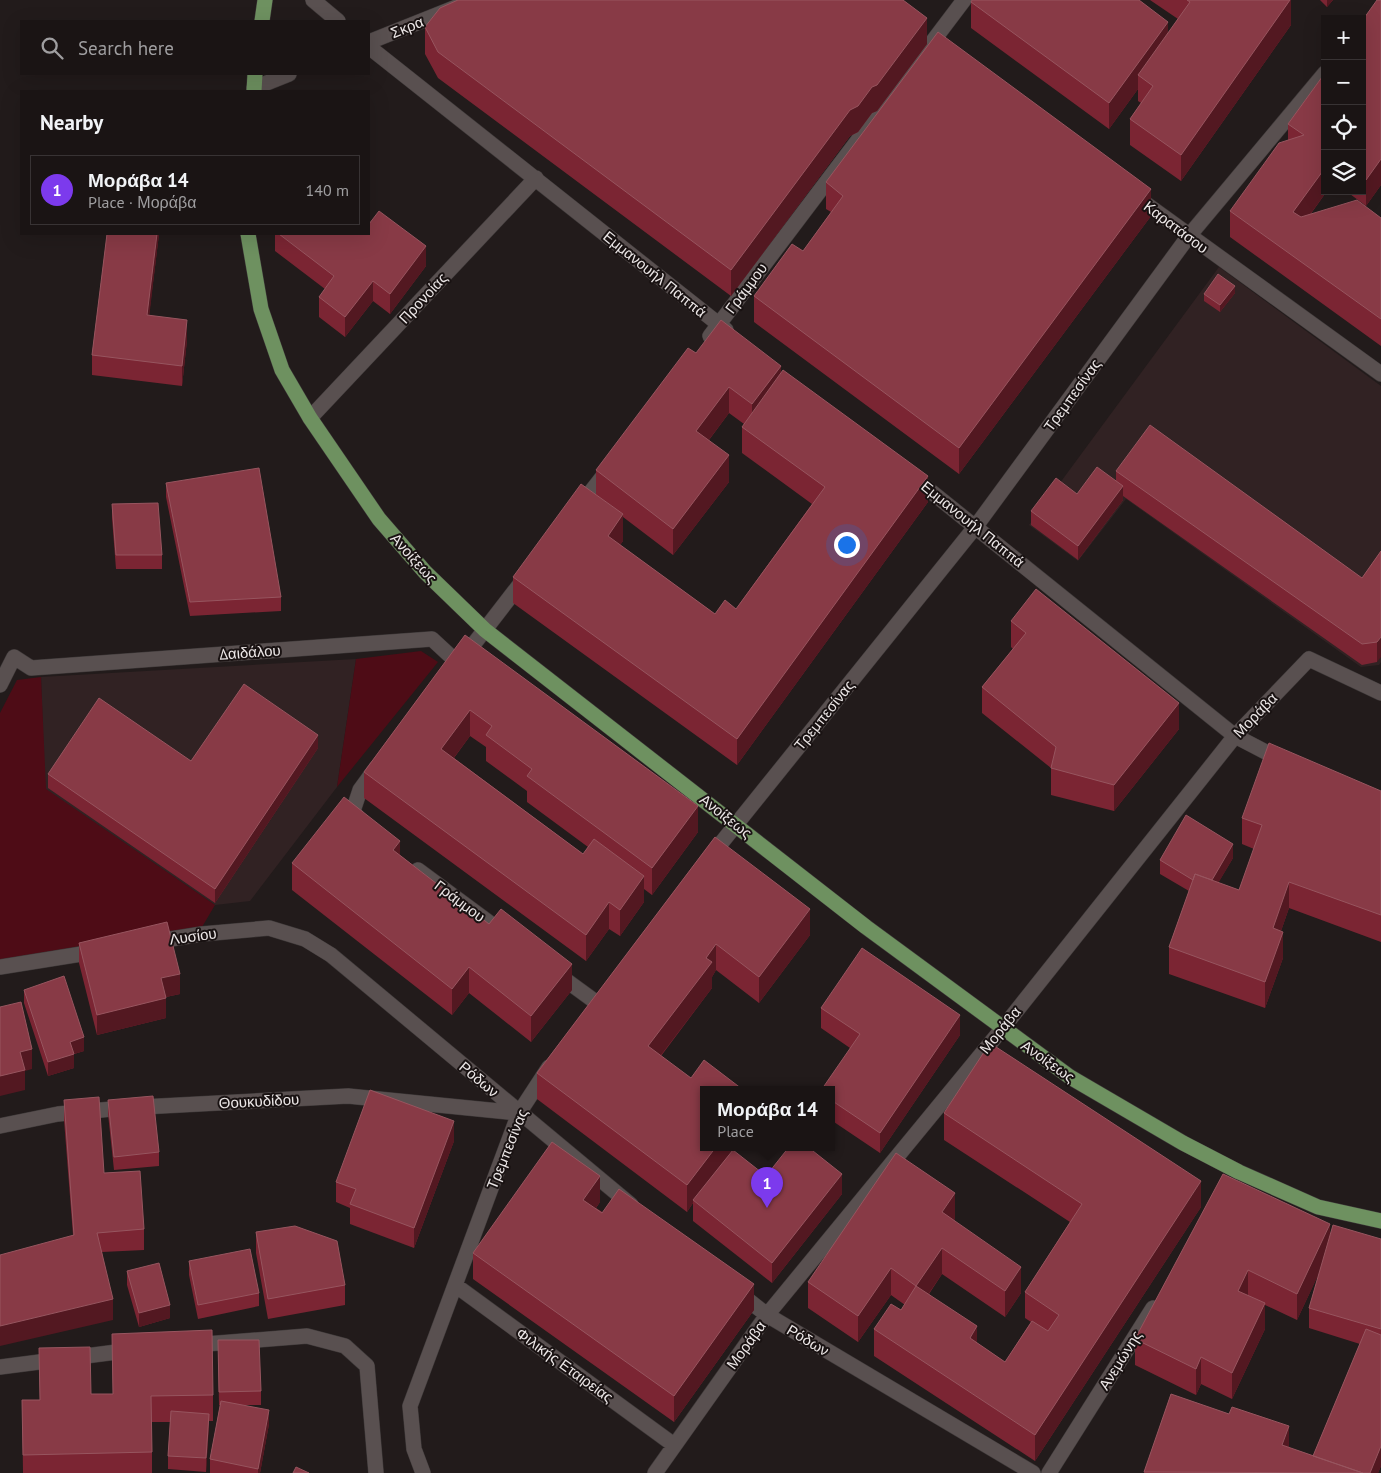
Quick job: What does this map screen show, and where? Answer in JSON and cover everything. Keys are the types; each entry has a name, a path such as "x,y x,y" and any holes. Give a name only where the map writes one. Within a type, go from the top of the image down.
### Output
{"main road":[{"path":"262,20 265,0"},
{"name":"Ανοίξεως","path":"248,235 261,310 282,370 310,418 379,519 425,572 485,630 1002,1029 1070,1078 1183,1143 1239,1172 1318,1207 1381,1221"}],"street":[{"path":"313,0 337,20"},
{"name":"Σκρα","path":"370,42 474,0"},
{"name":"Γράμμου","path":"700,348 927,39 964,0"},
{"path":"927,39 947,53"},
{"name":"Εμμανουήλ Παππά","path":"370,48 734,337"},
{"path":"254,84 286,75"},
{"name":"Τρεμπεσίνας","path":"699,870 976,526 1188,237 1321,78"},
{"name":"Προνοίας","path":"310,418 536,178"},
{"name":"Καρατάσου","path":"1126,190 1188,237 1381,374"},
{"path":"569,521 617,458"},
{"name":"Εμμανουήλ Παππά","path":"898,465 1235,736 1295,767"},
{"path":"447,679 533,568"},
{"name":"Δαιδάλου","path":"7,656 31,668 432,639 459,664"},
{"path":"0,685 7,656"},
{"name":"Μοράβα","path":"655,1473 767,1316 1002,1029 1235,736 1309,659 1381,693"},
{"path":"372,835 353,811 360,790 383,760"},
{"name":"Γράμμου","path":"404,859 514,941"},
{"name":"Λυσίου","path":"135,945 202,934 269,928"},
{"name":"Ρόδων","path":"269,928 305,939 331,955 639,1211"},
{"path":"0,967 115,948"},
{"path":"546,965 593,1000"},
{"path":"583,1016 593,1000 606,985"},
{"name":"Τρεμπεσίνας","path":"423,1473 414,1449 410,1406 519,1113 556,1056"},
{"name":"Θουκυδίδου","path":"0,1126 58,1114 123,1108 348,1096 519,1113"},
{"path":"1228,1188 1239,1172"},
{"name":"Φιλικής Εταιρείας","path":"456,1284 674,1445"},
{"name":"Ρόδων","path":"730,1285 767,1316 1033,1473"},
{"name":"Ανεμώνης","path":"1049,1473 1160,1297"},
{"path":"183,1346 307,1336 345,1346 367,1366 372,1469"},
{"path":"0,1367 145,1349"}],"shaded area":[{"path":"1219,267 1381,386 1381,662 1379,665 1361,667 1126,499 1078,561 1029,525"},
{"path":"421,651 438,662 337,787 356,659"},
{"path":"356,659 337,787 250,901 215,905 45,789 41,677"},
{"path":"41,677 46,789 215,905 202,927 0,960 0,713 17,680"}],"building":[{"path":"458,0 903,0 927,18 877,85 872,87 858,106 850,110 731,270 438,52 425,27 440,8"},
{"path":"972,0 1139,0 1168,22 1109,103 971,2"},
{"path":"1187,0 1290,0 1181,155 1130,119 1153,86 1138,75 1190,2"},
{"path":"1377,0 1381,0 1381,159 1366,180 1366,60 1366,15"},
{"path":"938,32 1151,189 959,448 754,296 792,244 803,251 843,196 826,182"},
{"path":"1321,79 1321,174 1293,212 1301,217 1357,200 1381,218 1381,319 1230,211 1279,143 1304,135 1288,124"},
{"path":"379,211 426,246 390,294 373,281 345,317 319,297 334,276 280,235 370,235 370,223"},
{"path":"107,235 157,235 147,315 187,320 182,366 92,355"},
{"path":"1218,274 1235,286 1220,305 1204,294"},
{"path":"721,320 781,366 752,404 729,387 696,431 729,455 673,529 596,470 688,348 696,353"},
{"path":"783,370 928,476 737,739 513,577 581,484 623,514 608,536 715,614 725,600 736,609 825,487 742,427"},
{"path":"1150,425 1362,578 1381,551 1381,637 1377,642 1362,644 1116,471"},
{"path":"1097,467 1123,486 1078,546 1031,511 1056,478 1077,494"},
{"path":"259,468 281,597 190,602 166,483"},
{"path":"158,503 162,555 116,555 112,504"},
{"path":"1036,589 1179,703 1114,785 1051,768 1056,747 982,687 1026,633 1011,621"},
{"path":"465,635 698,806 652,868 527,776 532,769 486,735 492,726 470,710 441,749 583,854 594,839 644,876 620,910 609,902 586,935 364,772"},
{"path":"244,684 318,735 215,889 48,774 99,698 191,761"},
{"path":"1269,743 1381,791 1381,915 1289,882 1273,928 1283,932 1265,982 1169,947 1195,874 1239,890 1262,825 1242,818"},
{"path":"344,797 400,841 393,850 489,924 501,909 572,964 531,1016 469,967 452,989 292,863"},
{"path":"1186,815 1233,844 1212,880 1195,874 1193,880 1160,860"},
{"path":"715,837 810,909 759,977 716,944 706,958 712,962 648,1046 691,1078 704,1060 738,1086 700,1086 700,1151 713,1151 687,1185 537,1073"},
{"path":"167,922 180,974 161,978 166,998 97,1015 79,943"},
{"path":"862,948 960,1015 880,1133 835,1103 835,1086 824,1086 860,1034 821,1008"},
{"path":"64,976 84,1037 70,1042 74,1054 48,1062 24,990"},
{"path":"21,1002 32,1049 20,1052 25,1070 0,1076 0,1007"},
{"path":"990,1043 1201,1181 1035,1435 874,1329 891,1304 901,1310 916,1286 977,1326 970,1338 1005,1362 1032,1321 1048,1331 1059,1315 1025,1292 1082,1204 944,1113"},
{"path":"370,1090 454,1121 414,1228 350,1204 356,1189 336,1182"},
{"path":"153,1096 159,1152 114,1157 108,1100"},
{"path":"99,1097 104,1173 140,1171 144,1229 97,1233 113,1299 0,1326 0,1255 74,1235 64,1100"},
{"path":"552,1142 600,1176 583,1200 602,1213 619,1189 754,1284 674,1396 473,1253"},
{"path":"732,1151 766,1176 786,1151 813,1151 842,1174 772,1263 693,1200"},
{"path":"896,1153 955,1193 942,1212 1021,1267 1005,1291 942,1248 916,1286 891,1268 858,1316 808,1282"},
{"path":"1223,1174 1330,1224 1297,1294 1248,1270 1238,1291 1265,1303 1232,1373 1201,1357 1196,1369 1135,1339"},
{"path":"1333,1225 1381,1239 1381,1329 1309,1308"},
{"path":"295,1226 337,1241 345,1285 268,1299 256,1232"},
{"path":"250,1249 259,1293 198,1305 189,1261"},
{"path":"159,1263 170,1305 139,1313 127,1271"},
{"path":"1366,1329 1381,1335 1381,1446 1370,1473 1363,1473 1313,1456"},
{"path":"212,1330 213,1395 151,1396 152,1452 23,1455 22,1400 40,1400 39,1348 90,1347 91,1394 113,1394 112,1334"},
{"path":"218,1340 259,1340 261,1391 219,1392"},
{"path":"1171,1394 1229,1414 1232,1407 1289,1426 1282,1445 1363,1473 1144,1472"},
{"path":"221,1401 269,1410 258,1469 210,1459"},
{"path":"171,1411 209,1414 206,1458 168,1456"},
{"path":"296,1467 309,1473 293,1473"}],"place":[{"name":"Μοράβα 14","path":"767,1208"}]}
